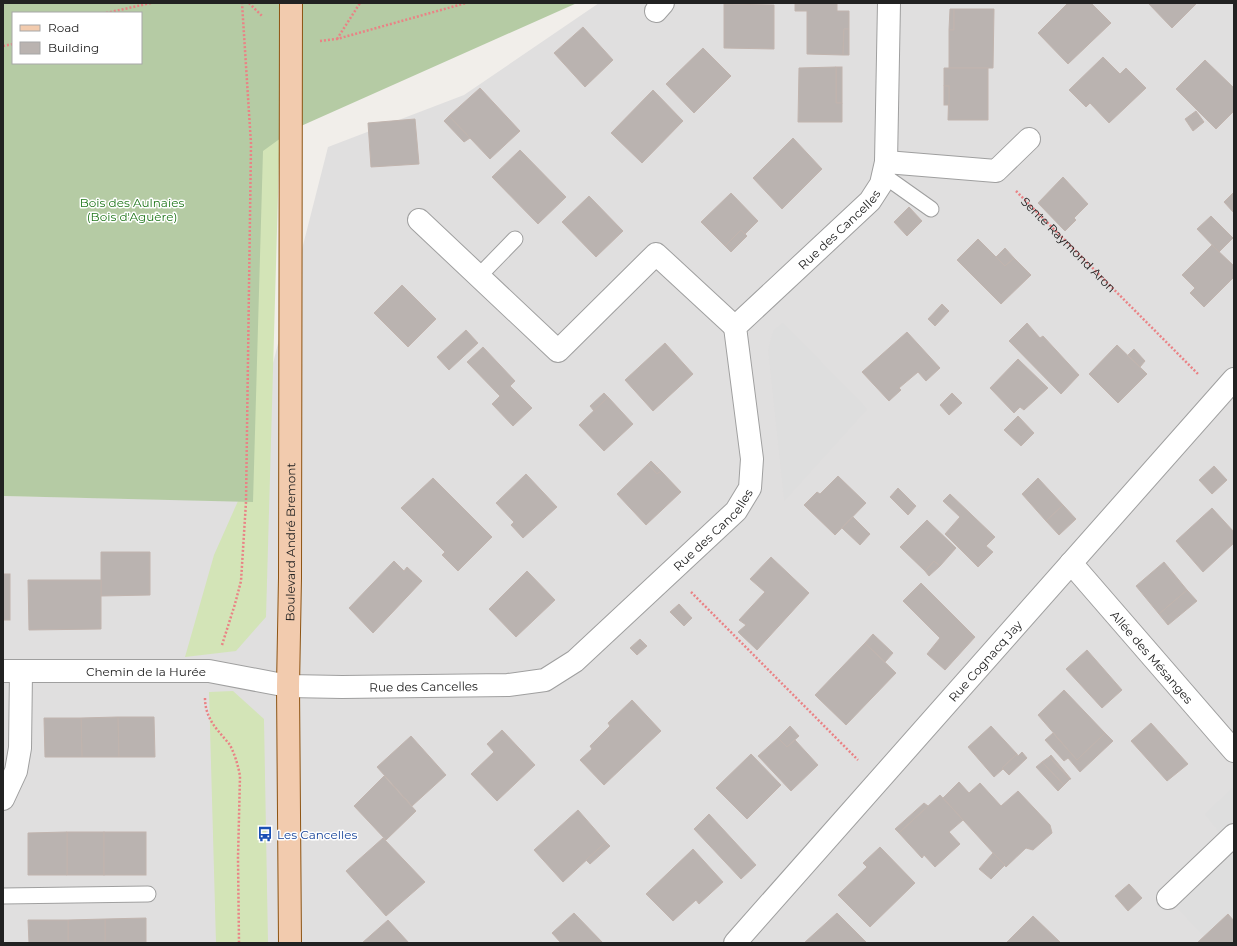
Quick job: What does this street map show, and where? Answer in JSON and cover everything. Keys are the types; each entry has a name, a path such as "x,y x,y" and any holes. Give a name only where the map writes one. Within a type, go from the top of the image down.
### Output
{"main road":[{"name":"Boulevard André Bremont","path":"290,943 288,686 290,570 291,3"}],"street":[{"name":"Rue des Cancelles","path":"288,686 508,686 545,680 575,661 736,511 750,488 752,459 736,327 870,201 881,184 885,168 889,3"},
{"path":"885,168 996,171 1029,139"},
{"path":"419,220 558,351 656,254 736,327"},
{"name":"Rue Cognacq Jay","path":"735,943 1234,379"},
{"name":"Allée des Mésanges","path":"1071,563 1234,751"},
{"name":"Chemin de la Hurée","path":"12,671 209,671 288,686"},
{"path":"3,799 16,771 20,748 12,671"},
{"path":"1168,898 1234,835"}],"lane":[{"path":"885,168 931,209"},
{"path":"479,276 515,239"},
{"path":"3,896 148,894"}],"path":[{"path":"110,12 151,3"},
{"path":"239,943 238,858 240,776 238,762 230,745 208,716 205,704 204,689 209,671 219,653 241,581 246,502 251,144 242,3"},
{"path":"360,3 337,39 466,3"},
{"name":"Sente Raymond Aron","path":"996,171 1218,396"},
{"path":"671,571 878,781"}],"shaded area":[{"path":"599,3 1234,3 1234,943 3,943 3,496 238,501 328,147 464,95"},
{"path":"783,323 867,409 784,501 768,350 773,331"},
{"path":"1234,787 1234,835 1227,842 1205,814"},
{"path":"1223,846 1234,858 1234,910 1204,936 1168,898"}],"green space":[{"name":"Bois des Aulnaies (Bois d'Aguère)","path":"3,3 577,3 292,130 263,151 253,502 3,496"},
{"path":"278,3 279,159 266,617 236,651 185,657 214,555 238,501 230,417"},
{"path":"233,691 264,719 268,943 216,943 209,692"}],"building":[{"path":"795,3 837,3 837,11 849,11 849,29 844,29 843,55 807,54 807,11 795,11"},
{"path":"1068,3 1091,3 1111,23 1068,64 1038,33"},
{"path":"1148,3 1197,3 1172,28"},
{"path":"724,4 774,5 774,49 724,48"},
{"path":"950,9 954,9 954,30 949,30"},
{"path":"954,9 994,9 993,68 949,68 949,30 954,30"},
{"path":"583,27 613,60 585,87 554,53"},
{"path":"844,29 849,29 849,55 843,55"},
{"path":"703,48 731,76 694,113 666,84"},
{"path":"1103,57 1120,74 1126,68 1146,88 1109,123 1090,103 1086,107 1069,90"},
{"path":"1205,60 1234,88 1234,111 1216,129 1176,89"},
{"path":"836,67 842,67 842,103 836,103"},
{"path":"836,67 836,103 842,103 842,122 798,122 799,68"},
{"path":"944,68 988,68 988,120 948,120 949,86 944,86"},
{"path":"944,86 949,86 949,105 944,105"},
{"path":"480,88 520,131 490,159 449,116"},
{"path":"653,90 683,121 642,163 611,133"},
{"path":"1196,111 1204,122 1193,131 1185,119"},
{"path":"449,116 470,138 464,142 444,121"},
{"path":"415,119 419,164 371,167 368,123"},
{"path":"793,138 822,169 782,209 753,178"},
{"path":"520,150 566,197 538,224 492,177"},
{"path":"1063,177 1088,204 1074,218 1076,220 1065,231 1038,203"},
{"path":"1234,192 1234,213 1224,202"},
{"path":"731,193 758,221 745,234 741,230 725,246 701,222"},
{"path":"589,196 623,231 596,257 562,222"},
{"path":"909,207 922,221 907,236 894,222"},
{"path":"1211,216 1233,238 1219,252 1197,229"},
{"path":"741,230 747,236 731,252 725,246"},
{"path":"978,239 1005,266 1014,258 1031,275 1001,304 957,260"},
{"path":"1212,245 1234,266 1234,277 1204,307 1190,293 1195,288 1182,275"},
{"path":"1005,248 1014,258 1005,266 996,257"},
{"path":"402,285 436,319 408,347 374,313"},
{"path":"942,304 949,311 935,326 928,319"},
{"path":"1027,323 1040,338 1043,336 1079,375 1061,394 1009,341"},
{"path":"466,330 478,343 449,370 437,357"},
{"path":"907,332 940,368 926,381 918,372 899,388 901,390 889,401 862,372"},
{"path":"665,343 693,374 653,411 625,380"},
{"path":"1117,345 1147,374 1118,403 1089,374"},
{"path":"483,347 515,381 510,386 532,408 513,426 492,404 500,396 467,362"},
{"path":"1134,349 1145,361 1140,367 1128,355"},
{"path":"1018,359 1048,388 1024,410 1020,407 1014,413 990,388"},
{"path":"604,393 608,397 594,411 590,406"},
{"path":"952,393 962,403 949,415 940,405"},
{"path":"608,397 633,424 604,451 579,425"},
{"path":"1018,416 1034,433 1021,446 1004,430"},
{"path":"651,461 661,471 657,474 648,464"},
{"path":"648,464 657,474 661,471 681,492 646,525 617,494"},
{"path":"1214,466 1227,480 1212,494 1199,480"},
{"path":"526,474 557,507 523,538 511,525 514,522 496,503"},
{"path":"838,476 866,503 835,535 804,505 817,492 820,494"},
{"path":"433,478 492,537 458,571 442,555 445,552 401,508"},
{"path":"1038,478 1063,505 1046,521 1022,494"},
{"path":"898,488 916,506 908,515 890,497"},
{"path":"950,494 995,537 986,546 993,552 978,567 945,534 960,517 943,501"},
{"path":"1063,505 1076,519 1059,535 1046,521"},
{"path":"1212,508 1234,532 1234,543 1203,572 1176,541"},
{"path":"853,517 870,534 860,545 842,528"},
{"path":"927,520 956,548 940,566 934,561 925,571 900,547"},
{"path":"101,552 150,552 150,595 101,596"},
{"path":"771,557 809,593 757,650 738,632 746,625 739,620 765,592 750,579"},
{"path":"394,561 404,571 407,567 422,581 373,633 349,608"},
{"path":"934,561 940,566 929,576 925,571"},
{"path":"1164,562 1187,590 1159,614 1136,586"},
{"path":"527,571 555,600 516,637 489,609"},
{"path":"3,574 10,574 10,620 3,620"},
{"path":"28,580 101,580 101,629 29,630"},
{"path":"921,583 975,637 945,670 927,654 940,638 903,601"},
{"path":"1187,590 1197,601 1168,625 1159,614"},
{"path":"679,604 692,618 684,626 670,612"},
{"path":"873,634 893,653 885,662 865,643"},
{"path":"640,639 647,646 637,655 630,648"},
{"path":"865,643 896,673 846,725 815,695"},
{"path":"1087,650 1122,690 1102,708 1066,669"},
{"path":"1064,690 1105,733 1077,760 1038,715"},
{"path":"632,700 661,731 604,785 580,760 592,749 590,746 610,726 608,723"},
{"path":"118,717 119,757 82,757 81,718"},
{"path":"118,717 154,717 155,757 119,757"},
{"path":"44,718 81,718 82,757 45,757"},
{"path":"1151,723 1188,764 1167,781 1131,741"},
{"path":"790,726 799,736 787,747 778,738"},
{"path":"991,726 1017,754 994,777 968,747"},
{"path":"502,730 535,765 497,801 471,774 494,752 487,744"},
{"path":"1053,733 1077,760 1105,733 1113,741 1080,772 1068,758 1064,761 1045,740"},
{"path":"411,736 446,775 412,806 377,767"},
{"path":"778,738 787,747 795,740 818,765 791,791 758,756"},
{"path":"1022,752 1027,758 1009,775 1002,768 1017,754 1018,756"},
{"path":"751,754 781,785 747,819 716,788"},
{"path":"1051,755 1071,779 1049,757"},
{"path":"1049,757 1070,779 1064,785 1042,762"},
{"path":"1042,762 1064,785 1058,791 1036,767"},
{"path":"384,776 416,811 386,840 354,806"},
{"path":"959,782 969,793 980,783 1001,806 1018,791 1050,825 1052,833 1033,850 1026,848 1006,867 943,798"},
{"path":"940,795 963,820 949,832 960,844 935,867 924,855 922,858 899,833"},
{"path":"924,803 928,806 899,833 895,829"},
{"path":"578,810 606,842 563,882 534,850"},
{"path":"709,814 756,865 741,879 694,829"},
{"path":"67,832 104,832 104,875 67,875"},
{"path":"67,832 67,875 28,875 28,833"},
{"path":"104,832 146,832 146,875 104,875"},
{"path":"383,838 425,882 386,916 346,871"},
{"path":"606,842 610,846 590,864 586,860"},
{"path":"880,847 915,883 870,927 838,895 867,867 863,863"},
{"path":"693,849 723,882 699,904 696,900 673,921 646,894"},
{"path":"993,853 1005,865 991,879 979,869"},
{"path":"1129,884 1142,898 1128,911 1115,896"},
{"path":"574,913 603,943 561,943 552,933"},
{"path":"837,913 867,943 804,943"},
{"path":"1228,914 1234,921 1234,943 1197,943"},
{"path":"1033,916 1061,943 1006,943"},
{"path":"146,918 146,943 105,943 105,919"},
{"path":"105,919 105,943 68,943 68,920"},
{"path":"28,920 68,920 68,943 29,943"},
{"path":"388,920 409,943 362,943 379,928"}],"place":[{"name":"Les Cancelles","path":"265,834"}]}
